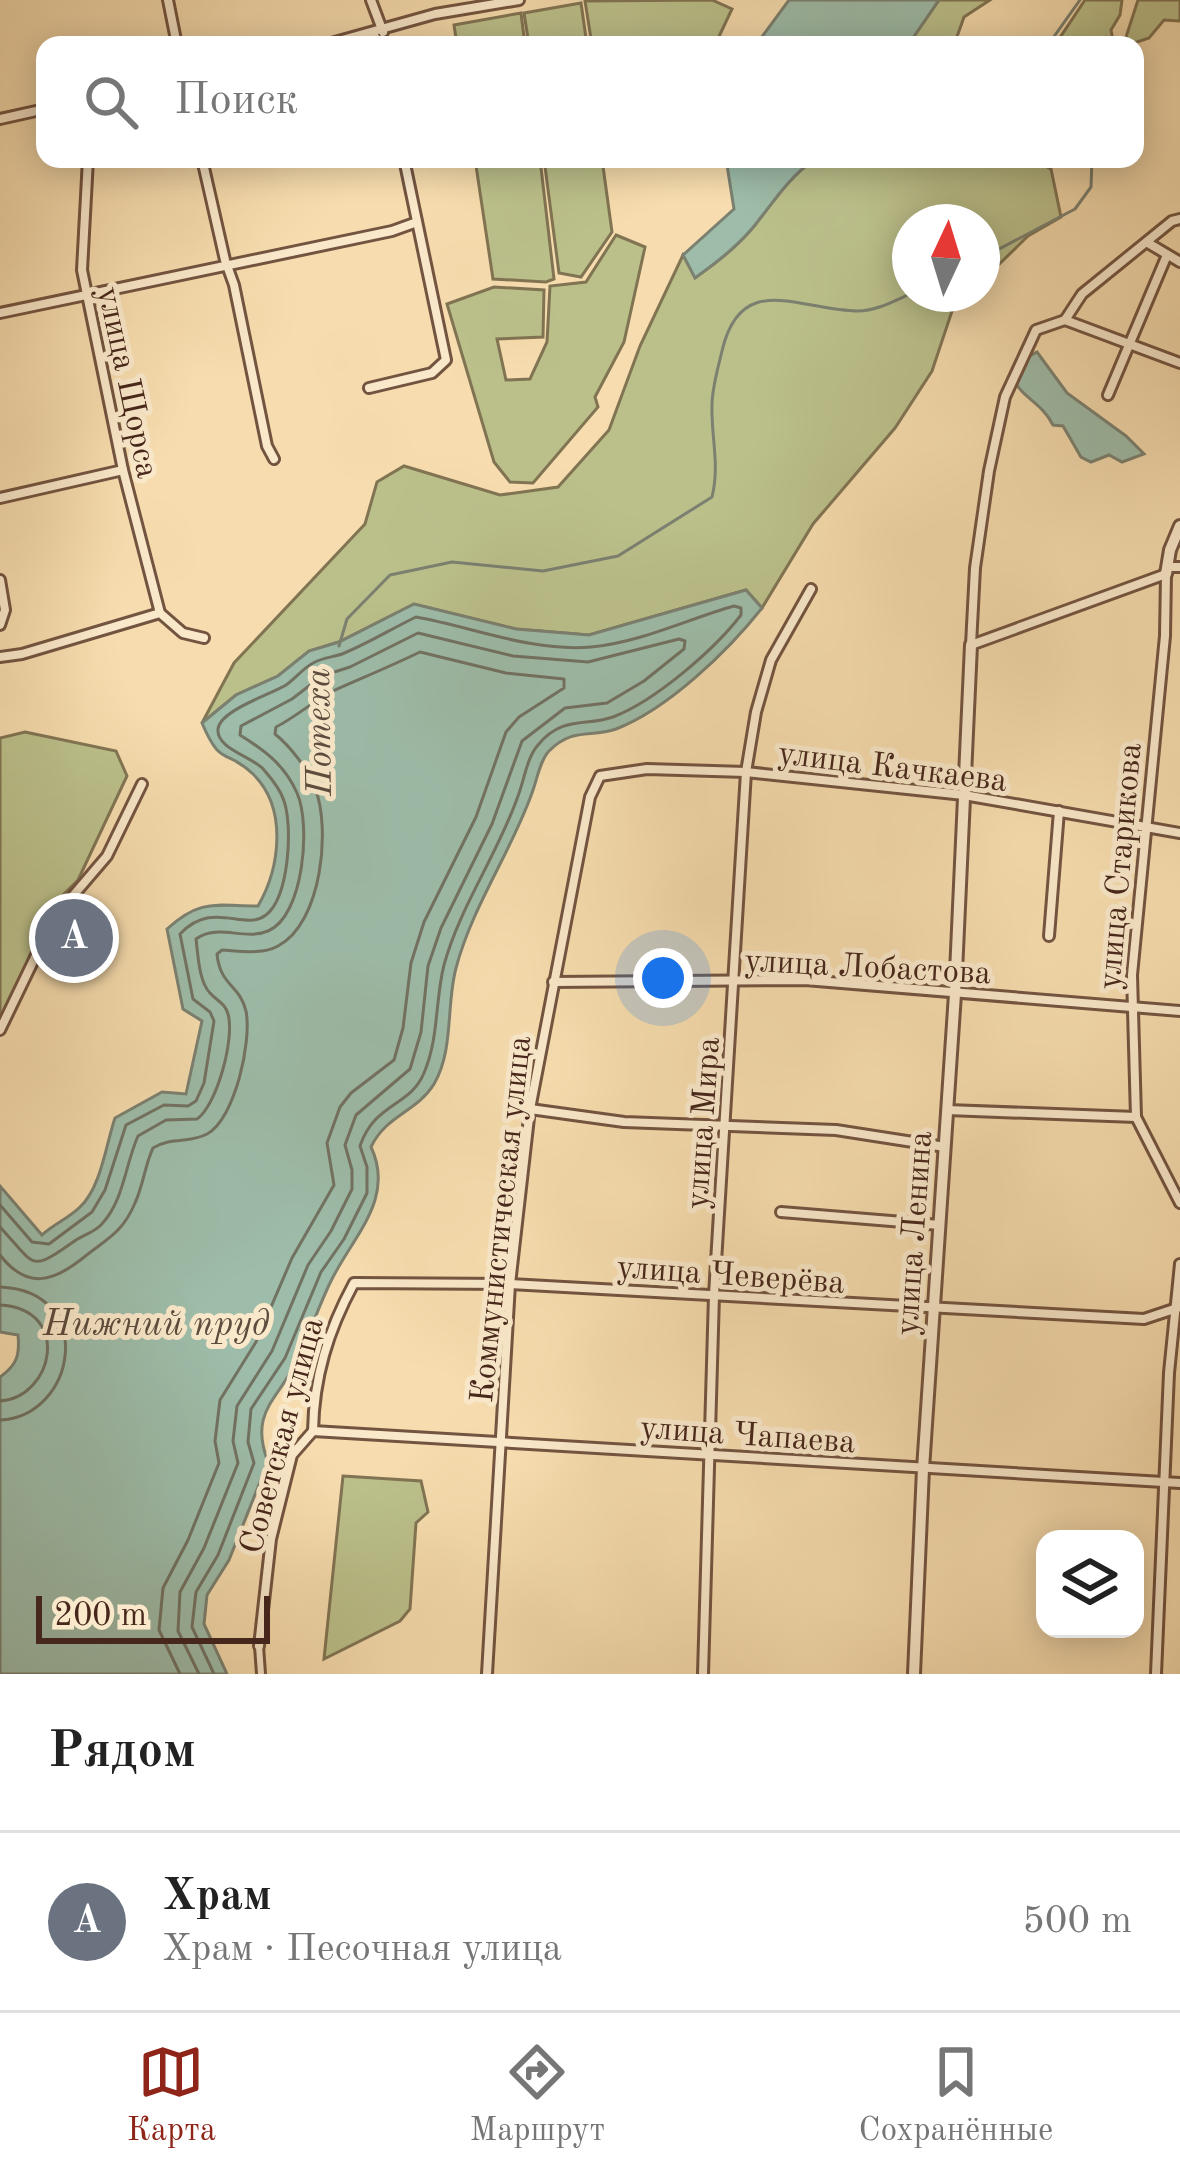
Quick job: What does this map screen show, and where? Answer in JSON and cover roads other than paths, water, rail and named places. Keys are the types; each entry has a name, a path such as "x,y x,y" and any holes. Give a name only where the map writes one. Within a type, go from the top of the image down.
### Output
{"street":[{"path":"168,0 175,36"},
{"path":"371,0 378,36"},
{"path":"364,36 435,14 519,0"},
{"path":"0,119 36,111"},
{"name":"улица Щорса","path":"88,168 82,270 123,470 160,613"},
{"path":"204,168 267,446 274,459"},
{"path":"369,388 432,374 446,361 406,168"},
{"path":"1171,569 971,646 975,568 989,471 1006,397 1036,330 1065,320 1082,294 1180,219"},
{"path":"0,313 417,222"},
{"path":"1148,243 1180,262"},
{"path":"1108,395 1167,255"},
{"path":"1065,320 1180,363"},
{"path":"0,498 123,470"},
{"name":"улица Старикова","path":"1180,526 1171,569 1134,930 1136,1117 1180,1203"},
{"path":"0,580 5,610 0,625"},
{"name":"улица Мира","path":"703,1674 714,1295 746,772 771,659 811,589"},
{"path":"0,657 160,613 183,633 204,638"},
{"name":"улица Ленина","path":"914,1674 971,646"},
{"name":"улица Качкаева","path":"599,776 647,769 746,772 964,795 1180,833"},
{"name":"Коммунистическая улица","path":"487,1674 510,1284 530,1109 590,797 599,776"},
{"path":"0,1030 54,918 107,856 142,784"},
{"path":"1049,936 1059,811"},
{"name":"улица Лобастова","path":"553,982 806,980 1180,1011"},
{"path":"530,1109 724,1129 836,1130 945,1147"},
{"path":"947,1110 1136,1117"},
{"path":"781,1212 940,1225"},
{"path":"1156,1674 1163,1482 1180,1264"},
{"name":"улица Чеверёва","path":"354,1283 510,1284 1144,1318 1178,1309"},
{"name":"Советская улица","path":"261,1674 259,1646 271,1539 292,1455 313,1432 330,1328 354,1283"},
{"name":"улица Чапаева","path":"313,1432 1180,1483"}],"water":[{"path":"789,0 939,0 914,36 763,36"},
{"path":"727,168 805,168 742,240 695,278 683,255 734,209"},
{"path":"1037,352 1067,393 1144,454 1122,462 1109,455 1091,462 1081,457 1063,426 1053,425 1016,383 1028,357"},
{"name":"Нижний пруд","path":"746,590 762,608 696,677 636,720 607,732 566,739 543,760 463,945 440,1071 427,1093 385,1128 371,1147 377,1166 375,1201 264,1419 268,1462 229,1560 207,1595 204,1624 227,1674 0,1674 0,1377 14,1364 18,1335 0,1332 0,1186 42,1235 87,1199 115,1118 162,1092 186,1094 202,1021 183,1009 167,929 200,908 258,906 271,874 277,838 272,804 264,788 244,766 219,752 202,723 236,695 278,676 309,651 339,642 414,604 516,629 589,635"}],"waterway":[{"name":"Потеха","path":"1054,36 1080,0"},
{"name":"Потеха","path":"1000,249 1075,209 1091,187 1092,168"},
{"name":"Потеха","path":"339,646 347,619 390,575 452,562 543,571 618,556 712,497 714,385 731,326 743,310 776,300 865,311 892,302"}],"place":[{"name":"Храм","path":"74,938"}]}
